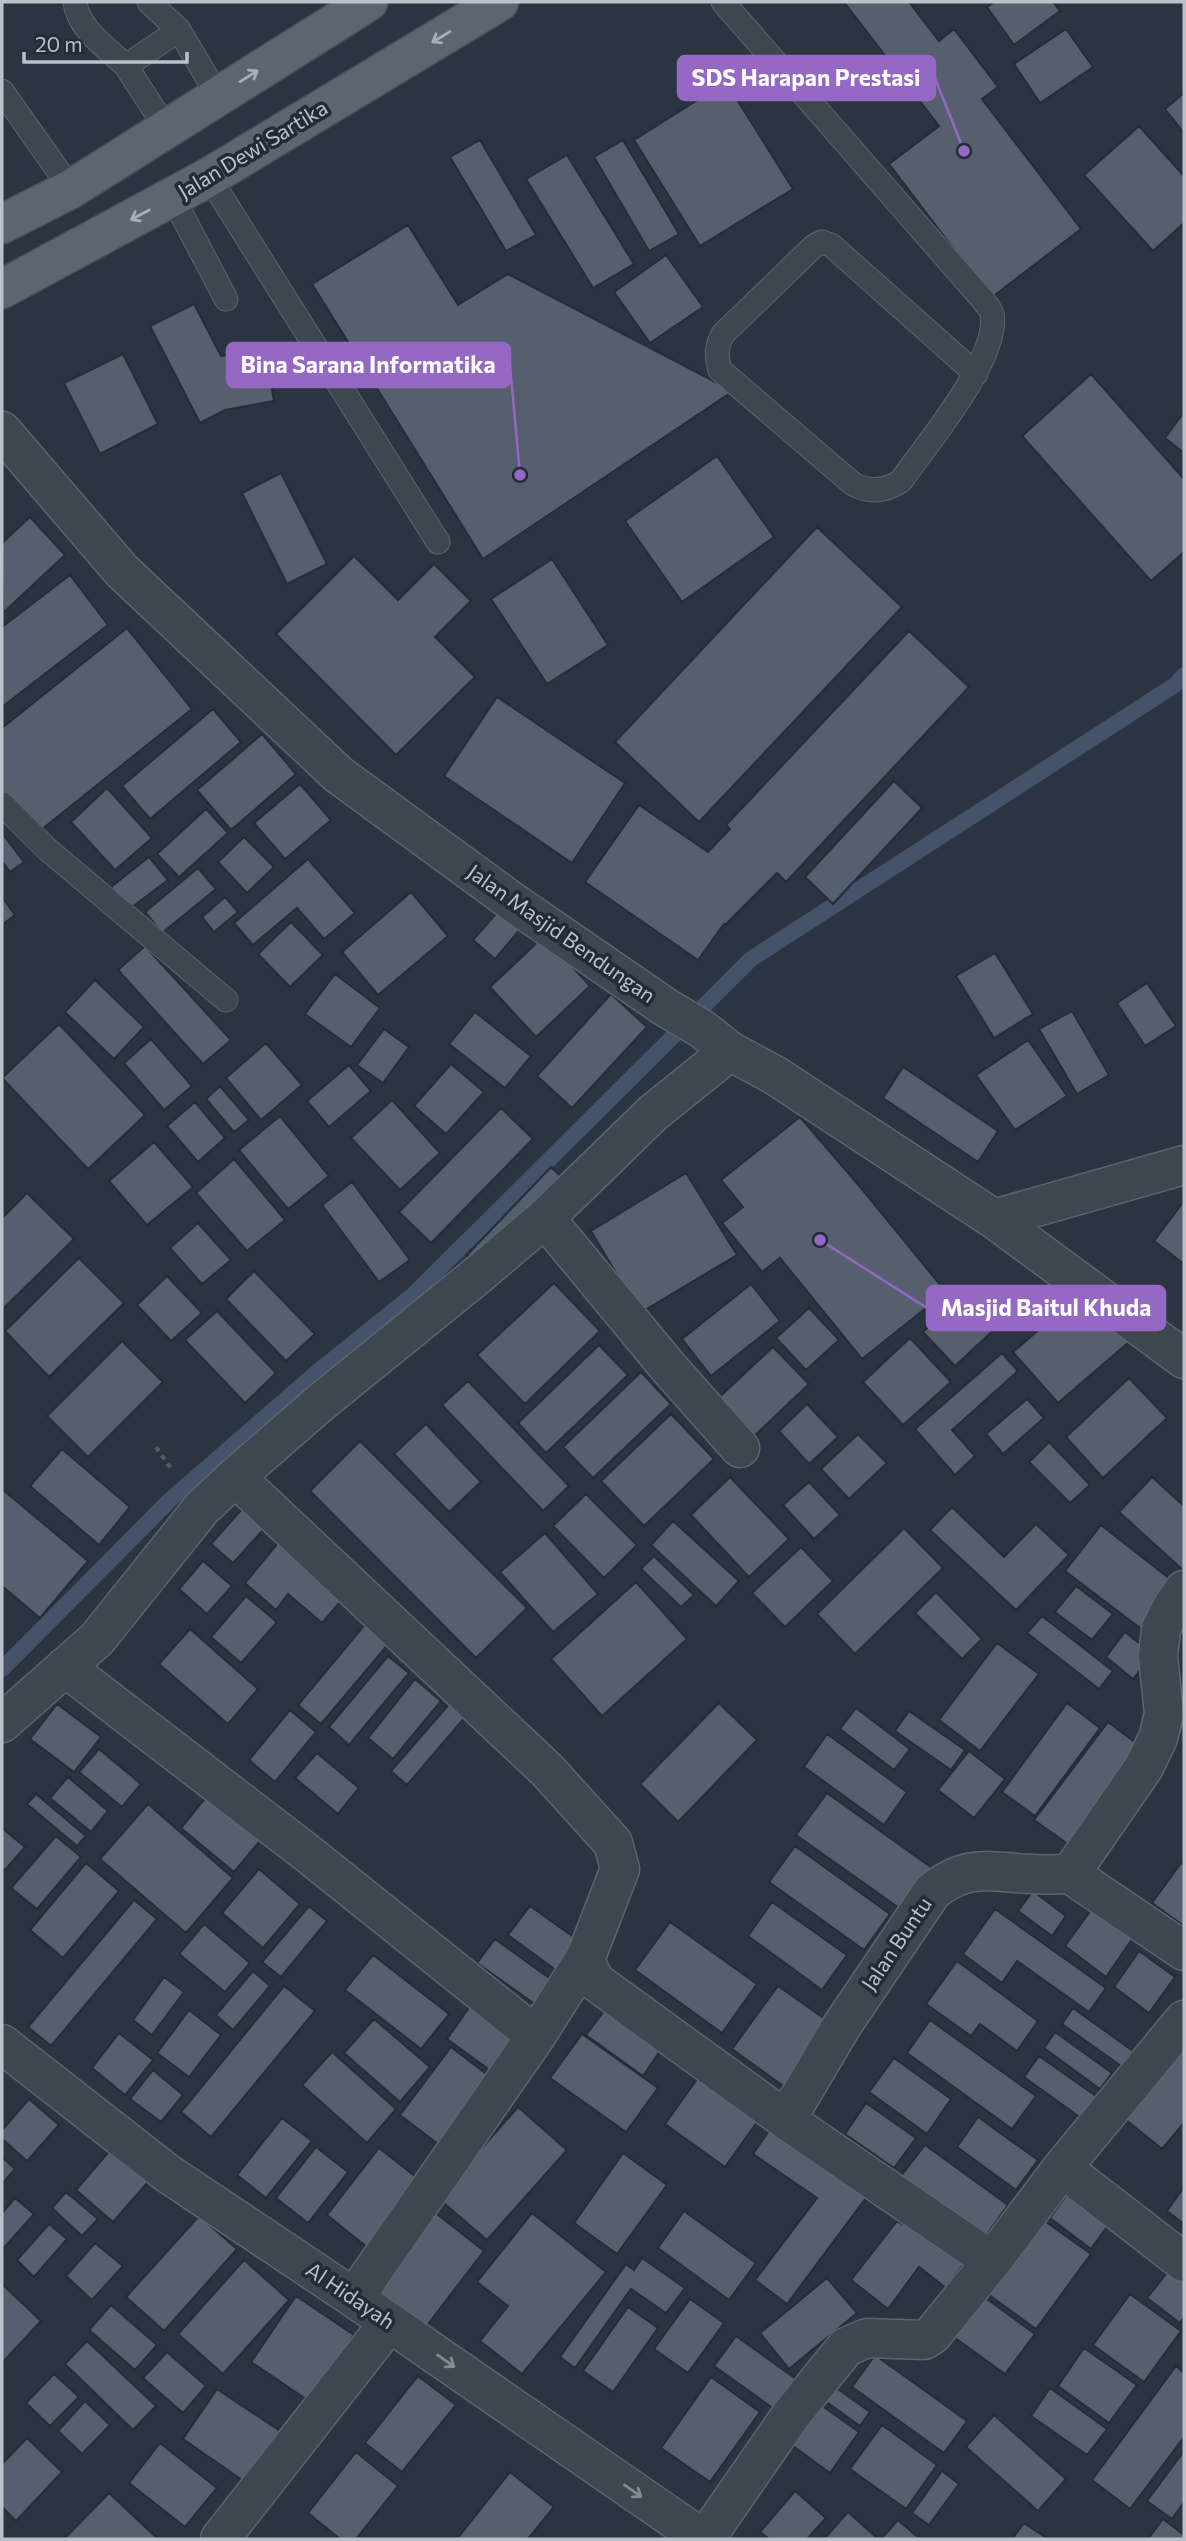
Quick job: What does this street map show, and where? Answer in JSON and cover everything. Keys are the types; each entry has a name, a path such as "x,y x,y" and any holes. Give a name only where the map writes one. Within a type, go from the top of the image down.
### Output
{"main road":[{"path":"2,224 71,189 368,2"},
{"name":"Jalan Dewi Sartika","path":"2,289 173,198 499,2"}],"street":[{"name":"Jalan Masjid Bendungan","path":"2,431 122,571 339,775 514,903 665,1007 776,1076 994,1219 1184,1359"},
{"path":"2,1723 97,1639 202,1508 320,1403 358,1375 545,1218 653,1113 716,1040"},
{"path":"994,1219 1184,1165"},
{"path":"545,1218 669,1368 740,1448"},
{"path":"236,1477 547,1770 613,1843 620,1869 586,1957 536,2036 354,2298"},
{"path":"1184,1590 1161,1629 1158,1656 1164,1714 1158,1738 1144,1766 1070,1874 1184,1951"},
{"path":"65,1667 307,1853 536,2036"},
{"name":"Jalan Buntu","path":"786,2120 841,2027 932,1892 947,1879 969,1871 998,1870 1032,1875 1070,1874"},
{"path":"586,1957 588,1968 596,1982 786,2120 992,2261"},
{"path":"704,2539 791,2415 846,2347 867,2338 924,2340 932,2335 1062,2168 1184,2020"},
{"name":"Al Hidayah","path":"2,2044 167,2173 704,2539"},
{"path":"1062,2168 1184,2262"},
{"path":"220,2539 390,2323"}],"lane":[{"path":"75,2 76,11 88,31 126,66 167,130"},
{"path":"149,2 179,30 218,96"},
{"path":"723,2 984,300 992,314 987,351 976,374 901,481 889,489 864,490 853,484 720,370 717,345 723,334 814,246 822,242 831,245 976,374"},
{"path":"126,66 179,30"},
{"path":"2,92 71,189"},
{"path":"209,177 438,542"},
{"path":"173,198 226,299"},
{"path":"2,804 47,849 226,1000"}],"path":[{"path":"156,1447 174,1473"}],"building":[{"path":"844,2 909,2 939,41 954,29 998,87 982,99 1081,229 991,298 889,164 939,126"},
{"path":"994,2 1053,2 1060,11 1014,45 987,7"},
{"path":"1066,29 1093,67 1040,103 1014,64"},
{"path":"726,82 793,189 700,246 634,140"},
{"path":"1184,93 1184,133 1165,109"},
{"path":"1139,126 1184,176 1184,223 1153,251 1084,175"},
{"path":"480,140 536,235 506,251 450,157"},
{"path":"623,140 679,234 649,251 594,157"},
{"path":"567,155 634,264 593,288 526,179"},
{"path":"408,225 458,305 508,274 733,391 483,559 312,284"},
{"path":"666,255 703,307 650,343 614,292"},
{"path":"194,304 221,356 265,349 274,401 225,410 200,423 150,326"},
{"path":"123,354 158,424 100,454 64,383"},
{"path":"1091,374 1184,479 1184,552 1151,581 1022,436"},
{"path":"1184,412 1184,453 1165,438"},
{"path":"717,456 774,537 682,602 625,521"},
{"path":"281,473 327,564 287,584 242,493"},
{"path":"30,517 65,555 3,613 2,543"},
{"path":"817,527 902,607 699,822 615,742"},
{"path":"354,556 398,600 434,564 471,601 435,637 475,677 396,755 276,634"},
{"path":"552,559 608,645 547,684 491,599"},
{"path":"70,575 108,625 2,707 2,627"},
{"path":"127,628 192,709 36,834 2,792 2,728"},
{"path":"909,631 969,687 786,882 777,873 724,924 698,960 585,882 639,805 708,852 730,829 726,825"},
{"path":"497,697 625,783 572,863 444,776"},
{"path":"213,709 241,742 150,819 122,786"},
{"path":"262,734 296,774 231,830 197,790"},
{"path":"894,781 922,808 833,904 805,877"},
{"path":"300,784 331,820 285,859 254,823"},
{"path":"107,788 152,838 115,870 71,822"},
{"path":"206,809 228,833 179,877 157,854"},
{"path":"2,833 24,862 10,872 2,861"},
{"path":"244,837 274,867 247,893 218,862"},
{"path":"149,857 168,880 128,910 111,887"},
{"path":"308,859 355,913 324,939 297,908 253,945 234,923"},
{"path":"198,868 216,889 162,933 145,912"},
{"path":"411,892 448,936 378,995 342,952"},
{"path":"2,897 15,915 2,925"},
{"path":"225,897 238,912 214,932 202,917"},
{"path":"501,908 522,927 495,959 473,940"},
{"path":"291,922 323,955 290,987 258,954"},
{"path":"544,936 590,986 536,1037 490,987"},
{"path":"145,946 231,1040 203,1064 118,970"},
{"path":"995,953 1033,1014 994,1038 956,976"},
{"path":"335,974 380,1008 351,1047 305,1014"},
{"path":"95,980 144,1027 114,1059 65,1012"},
{"path":"1147,983 1176,1026 1145,1046 1117,1003"},
{"path":"611,994 647,1027 572,1108 537,1076"},
{"path":"1072,1011 1109,1075 1077,1094 1039,1029"},
{"path":"475,1012 531,1056 505,1088 449,1044"},
{"path":"59,1024 145,1115 88,1169 2,1078"},
{"path":"384,1029 409,1047 383,1083 357,1065"},
{"path":"151,1039 192,1086 164,1110 124,1063"},
{"path":"1028,1040 1067,1096 1015,1130 976,1075"},
{"path":"266,1043 302,1085 261,1120 226,1078"},
{"path":"451,1064 484,1092 446,1134 414,1106"},
{"path":"349,1065 371,1091 329,1127 307,1101"},
{"path":"903,1067 998,1131 978,1162 883,1098"},
{"path":"220,1086 249,1120 234,1132 206,1099"},
{"path":"392,1100 440,1153 400,1190 351,1138"},
{"path":"195,1102 225,1138 198,1162 167,1126"},
{"path":"501,1108 533,1139 431,1243 399,1212"},
{"path":"280,1116 329,1176 288,1209 239,1150"},
{"path":"800,1117 946,1292 862,1359 780,1258 762,1272 722,1223 743,1207 721,1180"},
{"path":"154,1142 193,1187 147,1225 109,1181"},
{"path":"234,1159 285,1220 247,1251 196,1193"},
{"path":"551,1167 567,1182 480,1270 467,1255"},
{"path":"686,1173 737,1255 640,1313 591,1231"},
{"path":"352,1182 410,1260 379,1282 322,1205"},
{"path":"27,1193 74,1239 2,1310 2,1218"},
{"path":"1184,1201 1184,1264 1154,1241"},
{"path":"198,1223 231,1260 202,1284 170,1248"},
{"path":"79,1258 124,1303 49,1377 5,1331"},
{"path":"254,1271 315,1334 286,1361 226,1299"},
{"path":"167,1276 202,1313 171,1341 137,1305"},
{"path":"554,1283 600,1331 525,1404 477,1355"},
{"path":"751,1284 780,1321 711,1376 682,1339"},
{"path":"968,1290 999,1325 955,1366 923,1332"},
{"path":"1084,1291 1129,1342 1058,1403 1013,1352"},
{"path":"809,1308 839,1340 806,1370 776,1338"},
{"path":"217,1311 276,1373 245,1403 185,1340"},
{"path":"910,1338 951,1382 903,1425 863,1382"},
{"path":"122,1341 163,1382 88,1457 47,1416"},
{"path":"599,1345 628,1375 546,1453 518,1423"},
{"path":"773,1347 809,1384 749,1441 712,1404"},
{"path":"1002,1353 1018,1371 952,1430 975,1456 955,1475 915,1429"},
{"path":"641,1372 671,1404 593,1478 563,1447"},
{"path":"1129,1378 1167,1418 1103,1478 1066,1437"},
{"path":"468,1381 569,1486 543,1511 442,1405"},
{"path":"1027,1399 1044,1418 1003,1454 986,1434"},
{"path":"807,1404 838,1437 809,1464 779,1431"},
{"path":"671,1414 714,1459 644,1526 601,1481"},
{"path":"426,1424 481,1482 449,1512 394,1454"},
{"path":"858,1434 887,1463 849,1499 821,1469"},
{"path":"360,1441 527,1608 476,1658 310,1491"},
{"path":"1049,1442 1090,1485 1070,1503 1029,1462"},
{"path":"62,1449 130,1507 99,1545 30,1486"},
{"path":"730,1477 789,1539 749,1577 691,1515"},
{"path":"1152,1477 1184,1506 1184,1571 1119,1512"},
{"path":"809,1482 840,1515 814,1539 783,1505"},
{"path":"2,1489 88,1561 40,1618 2,1586"},
{"path":"586,1494 637,1545 604,1578 553,1526"},
{"path":"952,1507 1004,1557 1036,1524 1069,1555 1016,1610 930,1530"},
{"path":"242,1509 265,1528 233,1563 211,1544"},
{"path":"673,1521 739,1581 716,1606 651,1545"},
{"path":"1101,1525 1179,1586 1144,1631 1065,1571"},
{"path":"904,1528 943,1568 855,1654 817,1614"},
{"path":"545,1533 598,1594 553,1632 500,1572"},
{"path":"282,1538 347,1594 322,1623 288,1594 276,1610 245,1583"},
{"path":"801,1547 833,1581 785,1627 752,1593"},
{"path":"654,1556 694,1595 681,1607 641,1569"},
{"path":"203,1561 232,1586 207,1614 179,1589"},
{"path":"636,1582 687,1639 602,1716 551,1659"},
{"path":"1076,1586 1113,1614 1092,1640 1055,1612"},
{"path":"936,1592 982,1639 962,1659 915,1613"},
{"path":"246,1596 277,1622 241,1663 211,1637"},
{"path":"372,1616 396,1635 321,1724 298,1705"},
{"path":"1042,1616 1113,1671 1099,1689 1027,1633"},
{"path":"190,1629 258,1689 228,1724 159,1664"},
{"path":"1125,1632 1153,1654 1133,1679 1106,1657"},
{"path":"997,1643 1039,1674 980,1751 939,1720"},
{"path":"388,1656 409,1673 349,1745 329,1727"},
{"path":"415,1679 441,1701 393,1759 368,1738"},
{"path":"451,1702 466,1716 407,1785 391,1771"},
{"path":"719,1703 757,1740 678,1822 640,1784"},
{"path":"1067,1703 1100,1728 1035,1816 1002,1792"},
{"path":"57,1704 101,1737 74,1772 30,1739"},
{"path":"856,1708 910,1749 894,1770 840,1729"},
{"path":"290,1710 316,1732 275,1782 249,1760"},
{"path":"909,1711 965,1750 951,1770 895,1731"},
{"path":"1108,1722 1148,1752 1076,1850 1034,1820"},
{"path":"827,1734 907,1792 884,1825 804,1767"},
{"path":"99,1749 141,1784 122,1807 79,1772"},
{"path":"969,1751 1005,1779 974,1818 938,1790"},
{"path":"317,1753 359,1788 338,1814 295,1778"},
{"path":"68,1777 108,1811 91,1832 50,1798"},
{"path":"215,1786 269,1830 234,1872 181,1828"},
{"path":"827,1793 939,1873 909,1915 796,1835"},
{"path":"36,1794 86,1836 77,1846 27,1804"},
{"path":"148,1804 233,1878 186,1933 100,1859"},
{"path":"2,1828 25,1847 5,1870 2,1868"},
{"path":"56,1836 81,1857 37,1909 11,1888"},
{"path":"795,1846 890,1914 864,1950 769,1882"},
{"path":"86,1863 119,1891 63,1958 30,1930"},
{"path":"1181,1863 1184,1865 1184,1926 1152,1903"},
{"path":"259,1869 300,1904 263,1948 222,1913"},
{"path":"1033,1891 1066,1916 1052,1936 1018,1911"},
{"path":"134,1900 157,1919 51,2046 28,2027"},
{"path":"772,1902 847,1955 822,1990 748,1936"},
{"path":"309,1906 327,1921 281,1977 262,1962"},
{"path":"530,1906 579,1941 557,1971 508,1935"},
{"path":"1094,1906 1135,1935 1106,1977 1065,1946"},
{"path":"995,1909 1106,1988 1089,2012 1017,1961 1002,1983 963,1954"},
{"path":"670,1922 757,1984 722,2033 635,1970"},
{"path":"204,1924 250,1963 225,1992 179,1954"},
{"path":"495,1939 556,1983 539,2007 477,1963"},
{"path":"1139,1951 1175,1977 1149,2013 1114,1987"},
{"path":"373,1955 449,2014 421,2049 345,1990"},
{"path":"957,1961 1038,2021 1017,2051 980,2024 971,2036 926,2004"},
{"path":"253,1971 270,1986 233,2030 216,2015"},
{"path":"164,1977 184,1992 152,2035 133,2020"},
{"path":"284,1986 315,2011 211,2137 181,2112"},
{"path":"778,1986 832,2024 786,2088 732,2049"},
{"path":"475,1999 527,2036 498,2076 447,2039"},
{"path":"613,1999 668,2039 643,2076 586,2035"},
{"path":"1073,2008 1133,2051 1121,2066 1062,2024"},
{"path":"189,2010 221,2035 189,2077 157,2053"},
{"path":"374,2019 430,2067 400,2102 344,2053"},
{"path":"930,2020 1036,2096 1012,2129 907,2053"},
{"path":"1055,2032 1112,2073 1100,2089 1044,2048"},
{"path":"119,2033 153,2060 125,2095 92,2068"},
{"path":"582,2034 658,2088 626,2132 550,2078"},
{"path":"1184,2039 1184,2123 1162,2149 1120,2115"},
{"path":"451,2047 498,2083 447,2151 400,2115"},
{"path":"332,2052 396,2109 367,2143 302,2085"},
{"path":"1039,2056 1096,2096 1081,2118 1024,2077"},
{"path":"894,2058 951,2099 927,2134 869,2092"},
{"path":"705,2068 765,2111 725,2167 665,2124"},
{"path":"153,2070 183,2095 161,2122 130,2099"},
{"path":"29,2099 59,2125 27,2161 2,2139 2,2130"},
{"path":"866,2103 916,2138 894,2168 845,2134"},
{"path":"518,2107 567,2150 487,2240 438,2198"},
{"path":"978,2117 1038,2160 1016,2190 957,2147"},
{"path":"282,2118 312,2141 266,2198 237,2175"},
{"path":"777,2119 874,2187 787,2304 755,2280 817,2198 753,2154"},
{"path":"118,2141 155,2174 113,2222 76,2190"},
{"path":"925,2145 1008,2205 985,2237 901,2176"},
{"path":"316,2147 348,2172 308,2223 276,2198"},
{"path":"379,2148 425,2184 372,2251 327,2215"},
{"path":"623,2153 667,2185 617,2254 574,2223"},
{"path":"2,2157 15,2169 2,2184"},
{"path":"1075,2184 1116,2214 1091,2249 1050,2218"},
{"path":"1184,2187 1184,2224 1167,2211"},
{"path":"66,2192 98,2219 82,2236 52,2208"},
{"path":"15,2198 34,2214 2,2250 2,2213"},
{"path":"428,2207 484,2251 425,2328 369,2284"},
{"path":"684,2211 756,2263 729,2300 658,2248"},
{"path":"532,2213 606,2272 522,2374 480,2341 508,2306 477,2282"},
{"path":"909,2215 967,2259 946,2288 919,2267 888,2309 851,2280 897,2221 902,2224"},
{"path":"199,2216 237,2249 164,2331 126,2297"},
{"path":"1039,2217 1091,2254 1036,2329 985,2292"},
{"path":"49,2224 67,2239 34,2277 17,2260"},
{"path":"95,2243 123,2266 92,2300 66,2276"},
{"path":"642,2258 685,2288 666,2313 631,2289 575,2368 560,2357 626,2264 634,2270"},
{"path":"244,2260 289,2300 223,2374 178,2334"},
{"path":"1177,2260 1184,2265 1184,2317 1180,2323 1147,2298"},
{"path":"827,2278 857,2313 789,2369 760,2333"},
{"path":"2,2284 41,2321 2,2363"},
{"path":"980,2294 1035,2334 1005,2374 951,2335"},
{"path":"1130,2294 1181,2331 1144,2382 1093,2345"},
{"path":"296,2296 354,2335 309,2401 251,2362"},
{"path":"690,2299 724,2323 688,2373 654,2349"},
{"path":"111,2305 157,2345 135,2370 89,2330"},
{"path":"628,2307 658,2328 613,2392 583,2371"},
{"path":"736,2336 796,2379 774,2409 714,2366"},
{"path":"87,2341 156,2406 133,2430 65,2364"},
{"path":"1084,2348 1137,2385 1109,2423 1058,2386"},
{"path":"167,2352 206,2386 183,2413 143,2378"},
{"path":"875,2355 967,2421 944,2453 852,2387"},
{"path":"1176,2366 1184,2373 1184,2437 1130,2509 1092,2480"},
{"path":"54,2374 79,2397 50,2426 26,2403"},
{"path":"418,2376 456,2405 402,2472 365,2443"},
{"path":"711,2377 760,2412 710,2482 661,2448"},
{"path":"831,2384 870,2412 860,2426 821,2398"},
{"path":"1050,2388 1107,2429 1087,2455 1031,2416"},
{"path":"217,2389 280,2431 245,2482 183,2439"},
{"path":"814,2400 859,2432 830,2473 785,2440"},
{"path":"85,2401 110,2425 82,2454 58,2431"},
{"path":"994,2415 1066,2479 1038,2511 966,2447"},
{"path":"882,2425 937,2465 906,2509 850,2469"},
{"path":"27,2438 62,2472 16,2521 2,2507 2,2464"},
{"path":"160,2443 217,2488 185,2527 129,2483"},
{"path":"1184,2451 1184,2502 1172,2519 1147,2501"},
{"path":"356,2452 398,2486 356,2539 340,2539 308,2513"},
{"path":"942,2471 959,2484 929,2525 912,2513"},
{"path":"510,2472 554,2507 528,2539 457,2539"},
{"path":"795,2491 826,2518 807,2539 769,2539 760,2532"},
{"path":"109,2493 158,2539 64,2539"},
{"path":"848,2512 876,2537 824,2539"},
{"path":"1163,2519 1184,2535 1184,2539 1148,2539"},
{"path":"898,2520 920,2539 881,2539"},
{"path":"1024,2523 1048,2539 1012,2539"}],"waterway":[{"path":"2,1669 170,1500 316,1373 413,1295 751,959 1175,685 1184,675"}],"place":[{"name":"SDS Harapan Prestasi","path":"964,151"},
{"name":"Bina Sarana Informatika","path":"520,475"},
{"name":"Masjid Baitul Khuda","path":"820,1240"}]}
